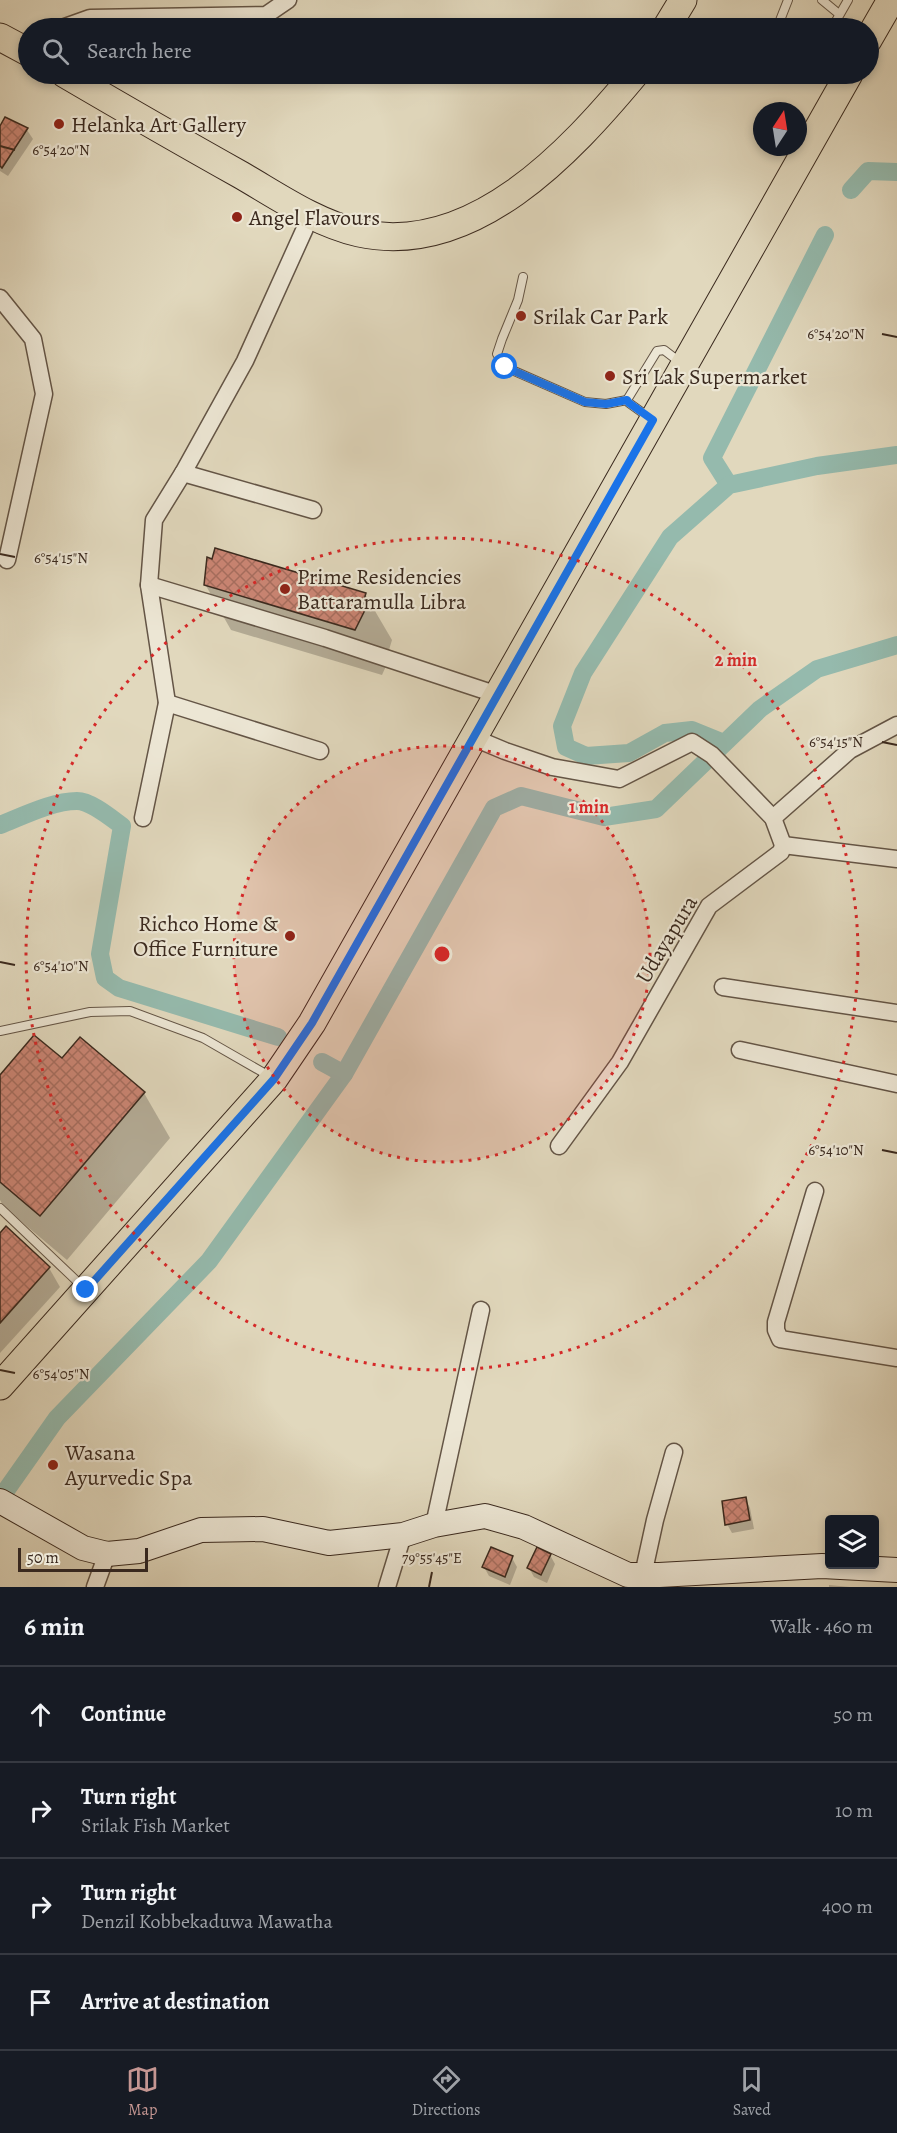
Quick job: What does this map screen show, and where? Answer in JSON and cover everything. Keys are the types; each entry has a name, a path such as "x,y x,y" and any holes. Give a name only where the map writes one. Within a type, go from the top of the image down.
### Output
{"main road":[{"path":"672,18 684,0"},
{"path":"879,21 891,0"},
{"path":"0,38 18,47"},
{"path":"82,84 311,215 359,233 411,236 458,224 504,200 554,161 626,84"},
{"path":"0,1386 274,1079 312,1023 840,84"}],"street":[{"path":"90,18 266,15 288,0"},
{"path":"143,818 167,703 149,585 154,520 183,473 245,361 311,215"},
{"path":"0,298 33,339 44,394 7,560"},
{"path":"183,473 313,510"},
{"path":"149,585 325,638 498,695"},
{"path":"167,703 320,751"},
{"path":"773,818 850,750 897,725"},
{"path":"474,738 552,766 619,779 692,742 712,755 773,818 783,845 897,859"},
{"name":"Udayapura","path":"559,1146 620,1062 709,906 781,852 783,845"},
{"path":"723,987 897,1012"},
{"path":"740,1050 897,1084"},
{"path":"815,1191 776,1322 777,1335 780,1339 897,1358"},
{"path":"434,1526 482,1310"},
{"path":"643,1580 655,1520 674,1452"},
{"path":"0,1501 83,1548 107,1554 139,1551 201,1530 263,1529 329,1543 403,1535 485,1516 524,1527 643,1580 822,1566 897,1570"},
{"path":"387,1587 403,1535"},
{"path":"95,1587 107,1554"}],"lane":[{"path":"781,18 788,0"},
{"path":"822,0 839,14"},
{"path":"837,18 848,0"},
{"path":"523,277 518,300 497,354 505,367 585,402 606,404 627,400 657,351 664,350 684,365"},
{"path":"627,400 653,420"},
{"path":"0,1031 90,1012 130,1011 202,1038 274,1079"},
{"path":"0,1208 86,1290"}],"building":[{"path":"5,117 28,128 2,168 0,166 0,126"},
{"name":"Prime Residencies Battaramulla Libra","path":"215,548 366,593 362,607 366,608 355,630 204,585 207,557 212,559"},
{"path":"34,1035 62,1058 80,1037 145,1092 40,1216 0,1182 0,1075"},
{"path":"6,1226 50,1267 0,1323 0,1233"},
{"path":"746,1497 750,1520 725,1525 722,1501"},
{"path":"491,1547 513,1556 505,1577 482,1567"},
{"path":"537,1547 551,1554 541,1575 527,1568"}],"waterway":[{"path":"851,190 868,171 897,172"},
{"path":"729,485 712,458 825,235"},
{"path":"724,743 692,730 665,733 629,753 586,756 566,747 562,726 583,673 670,537 729,485 817,466 897,455"},
{"path":"0,1499 57,1418 209,1261 344,1074 494,808 521,796 604,817 656,809 760,709 817,669 897,645"},
{"path":"0,825 48,806 77,801 94,807 122,826 100,954 105,978 119,988 278,1037"},
{"path":"322,1062 344,1074"}],"place":[{"name":"Helanka Art Gallery","path":"59,124"},
{"name":"Angel Flavours","path":"237,217"},
{"name":"Srilak Car Park","path":"521,316"},
{"name":"Sri Lak Supermarket","path":"610,376"},
{"name":"Prime Residencies Battaramulla Libra","path":"285,589"},
{"name":"Richco Home & Office Furniture","path":"290,936"},
{"name":"Wasana Ayurvedic Spa","path":"53,1465"}],"route":[{"path":"86,1290 274,1079 312,1023 653,420 627,400 606,404 585,402 505,367"}]}
